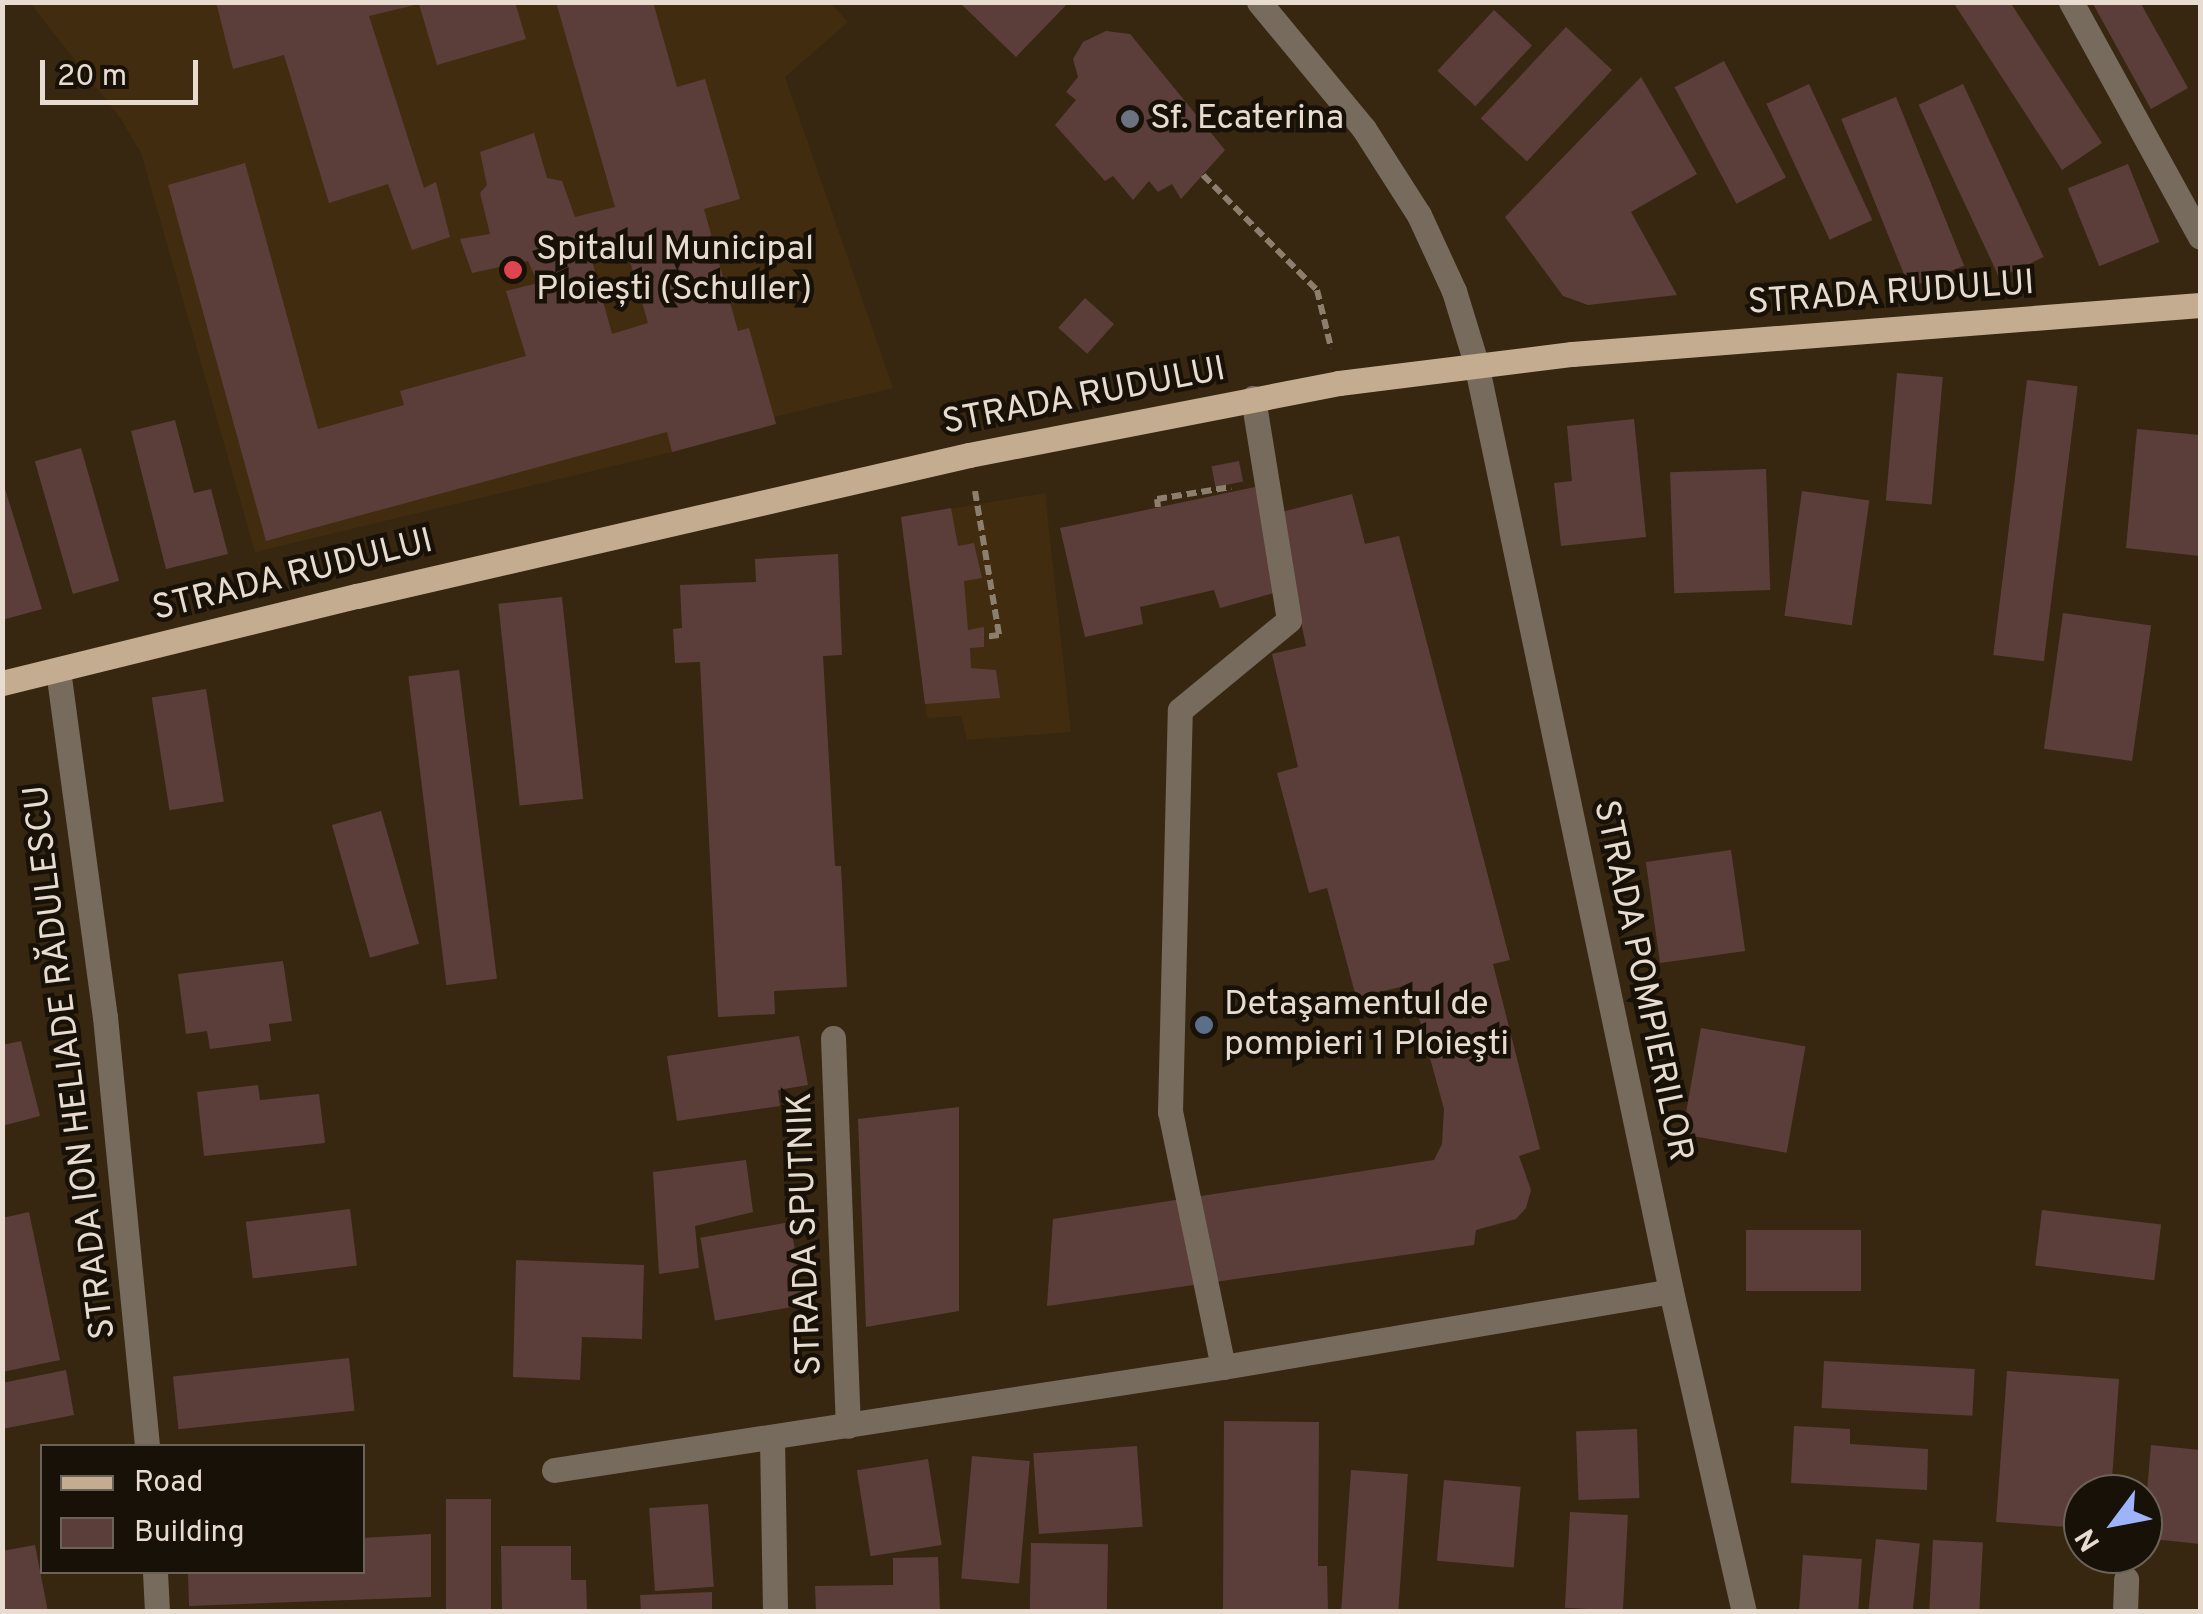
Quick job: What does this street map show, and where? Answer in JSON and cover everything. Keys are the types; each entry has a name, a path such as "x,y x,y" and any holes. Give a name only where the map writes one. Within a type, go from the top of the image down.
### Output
{"main road":[{"name":"STRADA RUDULUI","path":"2,684 969,455 1339,383 1476,363 2200,305"}],"street":[{"name":"STRADA POMPIERILOR","path":"1259,2 1364,129 1419,215 1454,292 1476,363 1671,1291 1744,1612"},
{"path":"2072,2 2200,237"},
{"path":"1224,1367 1170,1112 1180,710 1290,620 1254,398"},
{"name":"STRADA ION HELIADE RĂDULESCU","path":"58,670 105,1017 147,1444"},
{"name":"STRADA SPUTNIK","path":"834,1038 848,1426"},
{"path":"554,1470 1224,1367 1671,1291"},
{"path":"772,1438 775,1612"},
{"path":"155,1574 157,1612"},
{"path":"2125,1612 2126,1579"}],"path":[{"path":"1203,175 1317,290 1339,383"},
{"path":"969,455 982,560 999,636 984,636"},
{"path":"1158,507 1156,499 1267,481"}],"shaded area":[{"name":"Spitalul Municipal Ploiești (Schuller)","path":"30,3 830,3 848,22 785,77 893,388 774,417 776,424 672,452 255,552 141,153 121,119"},
{"path":"1045,493 1071,732 967,740 961,716 927,718 901,517"}],"building":[{"path":"216,2 515,2 526,39 437,65 419,4 369,16 424,188 436,182 450,237 412,250 388,184 329,203 284,55 233,69"},
{"path":"556,2 653,2 677,87 705,79 740,199 704,209 738,331 749,328 776,424 672,452 667,432 266,541 168,185 245,163 318,429 404,405 400,391 526,356 506,291 538,283 528,261 472,273 460,239 490,234 480,193 487,185 480,152 534,133 547,178 562,181 575,217 615,207","holes":["625,244 648,323 612,334 589,250"]},
{"path":"959,2 1069,2 1016,57"},
{"path":"1953,2 2010,2 2102,143 2062,170"},
{"path":"2092,2 2140,2 2188,88 2151,109"},
{"path":"1494,10 1532,45 1475,106 1437,71"},
{"path":"1566,27 1612,70 1527,161 1481,118"},
{"name":"Sf. Ecaterina","path":"1106,31 1130,34 1225,150 1181,199 1172,184 1158,192 1149,181 1133,200 1113,176 1105,181 1055,125 1076,100 1066,92 1078,77 1073,59 1083,42"},
{"path":"1724,61 1786,178 1737,204 1675,87"},
{"path":"1641,77 1697,174 1631,212 1677,295 1588,305 1563,296 1505,217"},
{"path":"1809,84 1872,220 1830,240 1766,104"},
{"path":"1963,84 2044,257 1999,278 1919,105"},
{"path":"1896,97 1964,266 1909,288 1841,119"},
{"path":"2128,164 2159,242 2099,266 2068,188"},
{"path":"1085,298 1114,324 1087,354 1058,328"},
{"path":"1897,373 1943,377 1932,505 1886,501"},
{"path":"2027,380 2078,386 2044,661 1993,655"},
{"path":"1634,419 1646,537 1561,546 1554,483 1572,481 1567,426"},
{"path":"175,420 194,493 211,489 228,554 166,569 131,431"},
{"path":"2137,429 2200,435 2200,556 2126,548"},
{"path":"81,448 119,581 73,594 35,461"},
{"path":"1239,461 1243,482 1216,487 1212,466"},
{"path":"1766,469 1770,590 1674,593 1670,472"},
{"path":"2,479 42,609 2,620"},
{"path":"1255,487 1281,591 1220,608 1214,590 1140,607 1143,624 1085,637 1060,528"},
{"path":"1802,491 1869,500 1852,625 1784,616"},
{"path":"1352,494 1365,544 1399,536 1510,960 1493,964 1540,1149 1519,1156 1531,1190 1526,1208 1516,1219 1476,1230 1474,1245 1047,1306 1053,1219 1434,1160 1442,1144 1444,1109 1410,985 1356,997 1327,888 1309,893 1277,773 1298,767 1272,654 1306,646 1278,513"},
{"path":"951,508 958,546 974,543 982,578 964,581 968,630 984,627 984,647 970,648 971,668 996,670 1000,698 925,704 901,517"},
{"path":"838,554 842,655 823,656 835,866 841,866 847,987 774,991 775,1014 718,1017 700,662 675,663 673,629 682,628 680,585 756,582 755,559"},
{"path":"562,597 583,799 520,806 498,604"},
{"path":"2063,613 2151,625 2132,761 2044,749"},
{"path":"459,670 497,979 446,985 408,676"},
{"path":"206,689 224,802 170,810 152,698"},
{"path":"381,811 419,944 370,958 332,825"},
{"path":"1731,850 1745,951 1660,963 1646,862"},
{"path":"283,961 292,1021 269,1024 271,1041 210,1049 207,1031 186,1034 178,974"},
{"path":"1701,1028 1805,1046 1787,1153 1682,1134"},
{"path":"799,1036 808,1085 778,1090 780,1106 677,1121 667,1056"},
{"path":"21,1041 40,1116 2,1126 2,1045"},
{"path":"258,1085 260,1100 319,1094 325,1143 204,1156 197,1092"},
{"path":"959,1107 959,1311 866,1327 858,1119"},
{"path":"746,1160 753,1212 695,1226 699,1268 659,1274 653,1172"},
{"path":"350,1209 357,1266 253,1278 246,1222"},
{"path":"2042,1210 2161,1225 2154,1280 2035,1266"},
{"path":"29,1212 60,1360 2,1372 2,1218"},
{"path":"790,1222 805,1305 715,1321 700,1238"},
{"path":"1746,1230 1861,1230 1861,1291 1746,1291"},
{"path":"516,1260 644,1265 642,1339 582,1337 580,1380 513,1377"},
{"path":"349,1358 355,1411 179,1429 173,1377"},
{"path":"1824,1361 1975,1369 1972,1416 1822,1408"},
{"path":"66,1370 74,1415 2,1429 2,1383"},
{"path":"2007,1371 2119,1379 2112,1474 2063,1474 2063,1527 1996,1522"},
{"path":"1224,1421 1319,1422 1318,1566 1327,1566 1328,1612 1223,1612"},
{"path":"1794,1426 1850,1429 1850,1444 1928,1449 1927,1490 1791,1483"},
{"path":"1637,1429 1639,1498 1578,1500 1576,1431"},
{"path":"2151,1445 2200,1450 2200,1544 2163,1540 2163,1474 2149,1474"},
{"path":"1137,1446 1143,1527 1039,1534 1033,1453"},
{"path":"972,1456 1030,1461 1019,1584 961,1579"},
{"path":"928,1459 942,1545 870,1556 857,1470"},
{"path":"1351,1470 1408,1474 1398,1612 1341,1611"},
{"path":"1444,1480 1521,1487 1514,1567 1437,1561"},
{"path":"446,1499 491,1499 491,1612 446,1612"},
{"path":"708,1504 714,1587 655,1591 649,1508"},
{"path":"1570,1512 1628,1515 1623,1611 1565,1608"},
{"path":"431,1534 431,1597 189,1606 188,1574 365,1574 365,1538"},
{"path":"1876,1539 1920,1544 1913,1612 1868,1612"},
{"path":"1933,1540 1983,1543 1979,1612 1929,1612"},
{"path":"1031,1543 1108,1544 1107,1612 1030,1612"},
{"path":"35,1545 48,1612 2,1612 2,1551"},
{"path":"501,1546 571,1546 571,1580 586,1580 587,1612 502,1612"},
{"path":"1803,1555 1862,1559 1858,1612 1799,1612"},
{"path":"938,1557 940,1612 816,1612 815,1586 893,1585 893,1558"},
{"path":"712,1592 712,1612 641,1612 640,1595"}],"place":[{"name":"Sf. Ecaterina","path":"1130,119"},
{"name":"Spitalul Municipal Ploiești (Schuller)","path":"513,270"},
{"name":"Detaşamentul de pompieri 1 Ploieşti","path":"1204,1025"}]}
